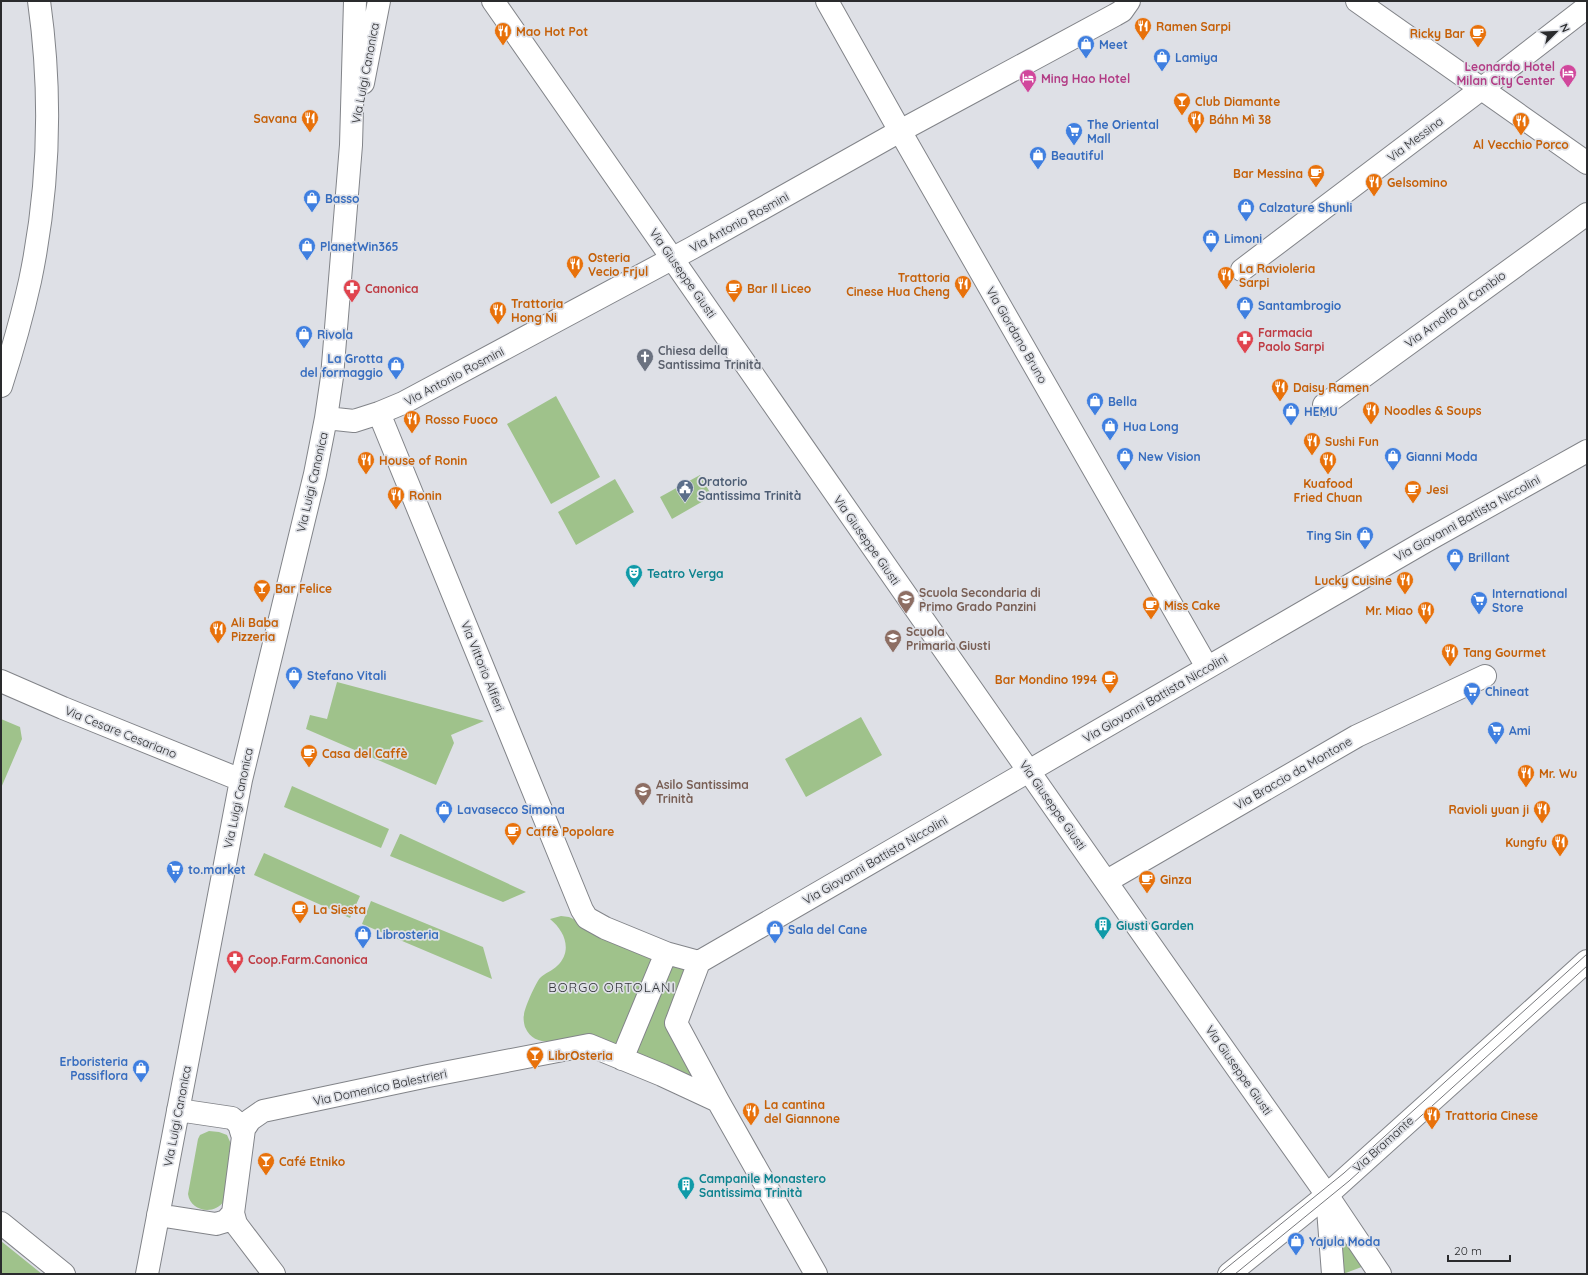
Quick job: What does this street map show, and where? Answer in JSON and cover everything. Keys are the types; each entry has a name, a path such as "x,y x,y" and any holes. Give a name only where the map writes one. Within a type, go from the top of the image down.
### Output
{"street":[{"path":"3,372 16,338 30,281 40,224 45,166 47,108 45,52 39,1"},
{"name":"Via Luigi Canonica","path":"147,1274 241,780 315,474 326,418 332,377 337,298 351,145 355,1"},
{"name":"Via Luigi Canonica","path":"351,145 379,1"},
{"name":"Via Giuseppe Giusti","path":"493,1 673,258 832,490 1327,1195 1379,1274"},
{"name":"Via Giordano Bruno","path":"827,1 1207,668"},
{"name":"Via Antonio Rosmini","path":"326,418 354,422 379,413 419,394 673,258 900,131 1097,25 1122,11 1129,1"},
{"path":"1357,1 1587,163"},
{"name":"Via Messina","path":"1242,270 1587,7"},
{"name":"Via Arnolfo di Cambio","path":"1324,405 1587,214"},
{"name":"Via Vittorio Alfieri","path":"379,413 582,910 587,918 605,928 666,953"},
{"name":"Via Giovanni Battista Niccolini","path":"699,962 1426,541 1587,451"},
{"name":"Via Braccio da Montone","path":"1107,881 1357,736 1486,676"},
{"name":"Via Cesare Cesariano","path":"1,681 77,714 241,780"},
{"path":"622,1059 666,953 699,962 676,1023 816,1274"},
{"name":"Via Bramante","path":"1229,1274 1327,1195 1587,961"},
{"name":"Via Domenico Balestrieri","path":"233,1212 242,1134 246,1124 263,1111 589,1045 718,1100"},
{"path":"178,1110 232,1118 239,1124 242,1134"},
{"path":"1327,1195 1332,1274"},
{"path":"158,1215 216,1224 226,1221 233,1212"},
{"path":"233,1212 236,1224 274,1274"},
{"path":"1,1223 64,1274"},
{"path":"1358,1274 1370,1272 1379,1274"}],"green space":[{"path":"556,396 600,477 551,504 507,424"},
{"path":"700,475 712,496 672,519 660,497"},
{"path":"615,479 634,512 576,545 558,512"},
{"path":"337,682 484,721 451,735 454,743 436,785 306,729 310,715 327,719"},
{"path":"861,717 882,755 806,797 785,759"},
{"path":"1,719 20,727 22,739 1,788"},
{"path":"292,786 389,829 381,848 284,807"},
{"path":"400,834 526,892 503,902 390,856"},
{"path":"264,853 360,896 350,918 254,875"},
{"path":"371,901 483,947 492,979 362,924"},
{"path":"561,916 569,917 645,952 653,959 617,1045 602,1038 590,1035 549,1042 542,1041 535,1039 529,1034 525,1027 525,1012 538,980 557,966 565,954 566,948 563,935 560,929 550,919"},
{"path":"675,964 692,968 671,1021 706,1089 636,1056 633,1049 669,967"},
{"path":"209,1131 227,1135 231,1144 224,1201 220,1206 214,1209 203,1210 193,1204 188,1194 198,1139 200,1135"},
{"path":"1337,1223 1367,1265 1343,1274"},
{"path":"1,1241 42,1274 1,1274"}],"tram line":[{"path":"1219,1274 1344,1173 1587,954"},
{"path":"1235,1274 1349,1181 1587,966"}],"place":[{"name":"Ramen Sarpi","path":"1143,41"},
{"name":"Mao Hot Pot","path":"503,46"},
{"name":"Ricky Bar","path":"1478,48"},
{"name":"Meet","path":"1086,59"},
{"name":"Lamiya","path":"1162,72"},
{"name":"Leonardo Hotel Milan City Center","path":"1568,88"},
{"name":"Ming Hao Hotel","path":"1028,93"},
{"name":"Club Diamante","path":"1182,116"},
{"name":"Savana","path":"310,133"},
{"name":"Báhn Mì 38","path":"1196,134"},
{"name":"Al Vecchio Porco","path":"1521,136"},
{"name":"The Oriental Mall","path":"1074,146"},
{"name":"Beautiful","path":"1038,170"},
{"name":"Bar Messina","path":"1316,188"},
{"name":"Gelsomino","path":"1374,197"},
{"name":"Basso","path":"312,213"},
{"name":"Calzature Shunli","path":"1246,222"},
{"name":"Limoni","path":"1211,253"},
{"name":"PlanetWin365","path":"307,261"},
{"name":"Osteria Vecio Frjul","path":"575,279"},
{"name":"La Ravioleria Sarpi","path":"1226,290"},
{"name":"Trattoria Cinese Hua Cheng","path":"963,299"},
{"name":"Canonica","path":"352,303"},
{"name":"Bar Il Liceo","path":"734,303"},
{"name":"Santambrogio","path":"1245,320"},
{"name":"Trattoria Hong Ni","path":"498,325"},
{"name":"Rivola","path":"304,349"},
{"name":"Farmacia Paolo Sarpi","path":"1245,354"},
{"name":"Chiesa della Santissima Trinità","path":"645,372"},
{"name":"La Grotta del formaggio","path":"396,380"},
{"name":"Daisy Ramen","path":"1280,402"},
{"name":"Bella","path":"1095,416"},
{"name":"Noodles & Soups","path":"1371,425"},
{"name":"HEMU","path":"1291,426"},
{"name":"Rosso Fuoco","path":"412,434"},
{"name":"Hua Long","path":"1110,441"},
{"name":"Sushi Fun","path":"1312,456"},
{"name":"New Vision","path":"1125,471"},
{"name":"Gianni Moda","path":"1393,471"},
{"name":"House of Ronin","path":"366,475"},
{"name":"Kuafood Fried Chuan","path":"1328,475"},
{"name":"Oratorio Santissima Trinità","path":"685,503"},
{"name":"Jesi","path":"1413,504"},
{"name":"Ronin","path":"396,510"},
{"name":"Ting Sin","path":"1365,550"},
{"name":"Brillant","path":"1455,572"},
{"name":"Teatro Verga","path":"634,588"},
{"name":"Lucky Cuisine","path":"1405,595"},
{"name":"Bar Felice","path":"262,603"},
{"name":"Scuola Secondaria di Primo Grado Panzini","path":"906,614"},
{"name":"International Store","path":"1479,615"},
{"name":"Miss Cake","path":"1151,620"},
{"name":"Mr. Miao","path":"1426,625"},
{"name":"Ali Baba Pizzeria","path":"218,644"},
{"name":"Scuola Primaria Giusti","path":"893,653"},
{"name":"Tang Gourmet","path":"1450,667"},
{"name":"Stefano Vitali","path":"294,690"},
{"name":"Bar Mondino 1994","path":"1110,694"},
{"name":"Chineat","path":"1472,706"},
{"name":"Ami","path":"1496,745"},
{"name":"Casa del Caffè","path":"309,768"},
{"name":"Mr. Wu","path":"1526,788"},
{"name":"Asilo Santissima Trinità","path":"643,806"},
{"name":"Lavasecco Simona","path":"444,824"},
{"name":"Ravioli yuan ji","path":"1542,824"},
{"name":"Caffè Popolare","path":"513,846"},
{"name":"Kungfu","path":"1560,857"},
{"name":"to.market","path":"175,884"},
{"name":"Ginza","path":"1147,894"},
{"name":"La Siesta","path":"300,924"},
{"name":"Giusti Garden","path":"1103,940"},
{"name":"Sala del Cane","path":"775,944"},
{"name":"Librosteria","path":"363,949"},
{"name":"Coop.Farm.Canonica","path":"235,974"},
{"name":"LibrOsteria","path":"535,1070"},
{"name":"Erboristeria Passiflora","path":"141,1083"},
{"name":"La cantina del Giannone","path":"751,1126"},
{"name":"Trattoria Cinese","path":"1432,1130"},
{"name":"Café Etniko","path":"266,1176"},
{"name":"Campanile Monastero Santissima Trinità","path":"686,1200"},
{"name":"Yajula Moda","path":"1296,1256"}],"district":[{"name":"BORGO ORTOLANI","path":"612,987"}]}
